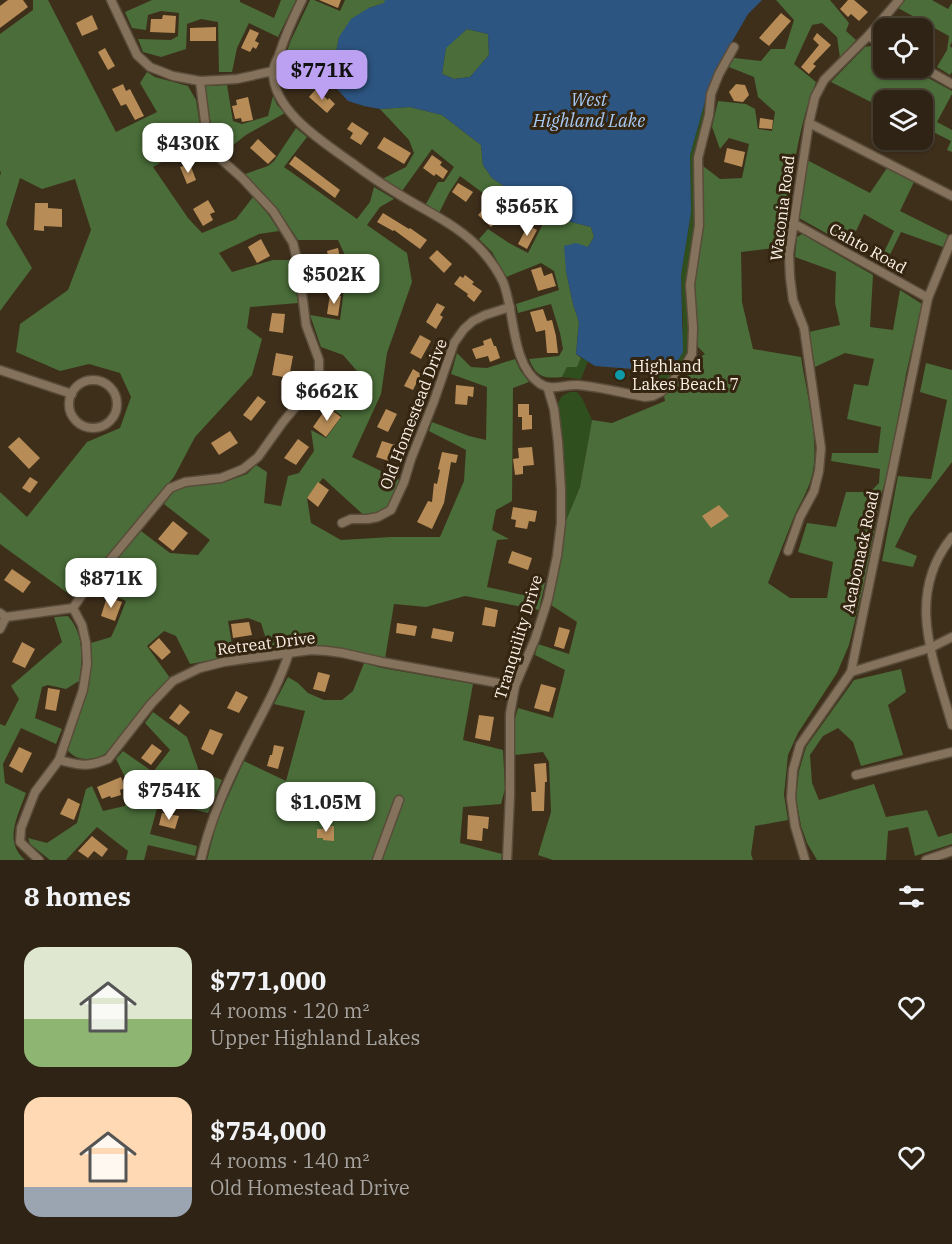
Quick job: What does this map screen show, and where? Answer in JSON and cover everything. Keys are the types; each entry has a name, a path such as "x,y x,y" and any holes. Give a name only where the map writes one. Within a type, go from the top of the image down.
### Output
{"street":[{"path":"111,0 137,55 150,67 173,76 200,81 237,79 273,71"},
{"path":"302,0 284,39 273,71 281,99 299,122 329,147 375,179 465,234 482,251 503,282 520,356 526,369 537,382 548,389 576,385 645,397 653,396 661,392 681,373 692,354 690,285 699,225 698,158 709,115 711,94 734,47"},
{"name":"Waconia Road","path":"788,551 800,517 814,491 822,448 804,328 793,300 789,254 809,123 815,97 824,80 899,0"},
{"path":"867,36 873,39"},
{"path":"933,73 952,84"},
{"path":"73,608 86,588 170,488 185,482 221,478 243,470 258,457 314,385 319,372 319,360 306,325 299,268 292,243 273,211 242,178 215,154 207,138 200,81"},
{"path":"809,123 952,196"},
{"name":"Cahto Road","path":"793,224 928,298"},
{"name":"Acabonack Road","path":"806,860 795,826 791,798 793,770 800,745 851,672 928,298 952,239"},
{"name":"Old Homestead Drive","path":"342,523 351,519 378,518 391,510 404,482 454,343 473,321 510,307"},
{"path":"0,370 72,394"},
{"path":"84,382 100,382 110,388 114,394 117,402 116,410 110,421 103,426 95,428 82,426 71,414 69,406 72,394 76,387 84,382"},
{"name":"Tranquility Drive","path":"507,860 510,714 515,686 542,619 557,556 561,523 559,461 554,409 548,389"},
{"path":"952,537 933,567 926,593 926,621 930,648 952,725"},
{"path":"0,629 3,615 73,608"},
{"path":"39,860 20,842 21,828 35,792 58,760 83,690 87,664 86,643 82,625 73,608"},
{"path":"851,672 930,648 952,637"},
{"name":"Retreat Drive","path":"58,760 84,766 108,759 151,704 173,681 200,668 224,662 311,650 342,653 390,664 515,686"},
{"path":"201,860 218,806 239,758 284,671 289,653"},
{"path":"856,775 952,752"},
{"path":"377,860 399,800"},
{"path":"926,860 952,850"}],"green space":[{"path":"33,0 48,0 116,132 157,112 140,83 147,72 155,77 188,86 196,100 202,139 153,167 188,218 202,233 236,219 253,197 279,231 259,234 219,253 232,272 273,260 291,260 298,303 250,307 247,328 262,339 252,375 195,437 174,477 73,597 0,544 0,492 27,517 87,442 120,428 131,397 120,373 89,364 60,371 16,352 20,324 68,290 91,230 75,179 42,189 20,178 6,224 32,268 0,311 0,34 33,10"},
{"path":"152,0 240,0 274,18 281,0 296,0 278,37 249,23 237,48 232,72 219,72 218,22 201,19 187,24 186,49 161,57 143,52 138,39 171,40 178,36 179,13 161,11 148,15 146,30 132,28 125,12"},
{"path":"310,0 340,11 345,0 385,0 385,3 369,8 339,37 335,58 282,65"},
{"path":"776,0 830,0 849,23 846,31 856,40 840,58 837,37 822,23 812,25 794,64 816,82 798,143 782,247 741,252 742,302 753,349 801,357 811,414 814,444 812,477 768,583 790,598 827,598 833,562 798,552 807,523 836,527 846,492 870,492 879,483 880,469 831,461 832,453 878,453 881,427 847,419 854,384 868,386 874,359 845,353 815,367 809,332 840,325 835,303 836,272 795,257 797,237 802,234 873,275 870,327 893,330 900,290 922,304 906,374 889,469 880,498 866,575 849,645 837,673 798,733 788,755 784,795 788,820 755,826 751,854 753,860 553,860 538,855 551,812 549,762 543,752 515,755 515,719 518,708 553,718 565,670 535,655 538,644 569,654 577,622 551,605 565,523 580,487 592,420 612,423 665,401 664,396 693,362 705,354 698,347 695,287 703,166 720,179 742,178 749,144 729,138 720,149 712,127 718,101 746,104 755,109 758,129 772,131 775,112 758,97 754,77 729,67 734,58 761,61 771,49 785,49 794,20"},
{"path":"905,0 932,0 948,9 952,3 952,42 950,46 952,48 952,72 950,75 937,67 947,50 949,36 933,27 933,18 916,18 898,8"},
{"path":"467,29 488,34 489,55 470,77 454,79 442,74 446,47"},
{"path":"865,47 873,47 873,78 928,78 952,91 937,122 952,130 952,152 947,150 951,141 933,132 933,90 873,90 873,103 831,82"},
{"path":"227,85 233,121 242,124 268,116 273,96 277,105 285,113 246,135 224,152 213,138 205,86"},
{"path":"706,98 695,225 690,343 682,363 660,388 658,371 673,368 683,328 681,275 691,212 690,155"},
{"path":"410,107 442,115 481,145 483,165 492,178 507,188 516,201 506,215 483,193 460,176 439,213 426,204 438,182 444,182 454,167 432,149 402,191 382,179 406,167 414,153 409,140 380,109"},
{"path":"296,128 307,137 284,167 357,219 370,202 374,187 394,199 380,207 367,225 407,253 412,282 387,353 381,394 352,457 404,482 391,510 368,519 323,478 307,498 311,523 341,540 440,537 464,481 466,450 429,431 432,422 486,440 487,387 451,374 457,353 471,367 487,368 515,359 529,382 513,388 512,501 496,510 492,530 509,539 497,540 487,587 523,595 534,592 541,583 545,583 539,610 465,596 426,607 394,604 385,659 321,646 270,652 261,623 248,618 228,621 234,656 190,664 176,636 164,631 147,646 170,678 109,751 99,757 87,759 76,757 67,749 87,692 92,665 91,643 111,637 126,601 94,586 141,531 170,553 198,555 210,540 164,504 174,491 187,486 222,483 247,474 256,465 267,472 264,503 281,506 288,476 299,473 314,451 311,430 326,438 342,416 328,406 324,395 353,406 364,379 343,355 321,347 310,315 340,320 344,289 308,281 305,265 346,268 344,253 338,240 298,240 278,210 245,174 268,166 274,161"},
{"path":"807,160 870,193 887,168 914,182 900,211 948,235 943,247 901,232 884,267 879,263 894,231 864,214 849,246 799,218"},
{"path":"558,213 571,222 591,227 594,237 566,271 579,322 576,354 581,358 577,367 567,367 562,377 550,378 541,376 529,359 559,356 563,349 551,304 518,313 516,304 559,290 554,271 541,263 506,277 492,252 479,239 488,229 528,253 548,214"},
{"path":"581,358 588,361 581,379 562,377 567,367 577,367"},
{"path":"926,363 952,370 952,462 910,517 895,547 917,556 913,567 882,561 898,476 931,479 947,400 920,392"},
{"path":"570,392 577,392 582,398 592,420 580,487 565,523 563,446 558,403 562,396"},
{"path":"68,616 80,639 79,681 66,689 48,685 42,687 35,718 62,729 56,744 21,728 3,764 5,783 26,793 14,828 15,845 18,853 25,860 0,860 0,724 5,726 19,699 11,686 62,642 54,617"},
{"path":"364,663 473,684 463,740 503,750 505,789 501,804 463,807 460,843 502,854 501,860 207,860 217,821 244,761 286,781 305,711 274,704 288,677 308,693 324,700 342,700 353,691"},
{"path":"901,669 906,692 888,705 903,755 861,766 853,742 838,728 823,736 810,755 812,783 819,800 874,784 886,817 927,810 938,837 952,833 952,844 915,856 908,827 888,831 886,860 817,860 807,843 801,826 796,798 799,771 806,747 854,680"},
{"path":"153,712 187,737 199,771 222,780 208,813 159,801 150,834 197,846 195,856 148,845 144,860 126,860 128,851 97,827 66,860 50,860 30,844 28,838 47,843 77,823 86,789 92,786 103,811 125,806 131,789 116,759 123,751 153,772 170,750 145,723"}],"water":[{"name":"West Highland Lake","path":"385,0 762,0 748,14 722,59 706,98 690,155 691,212 681,275 683,352 673,368 658,371 595,366 576,354 579,322 566,271 564,246 576,243 588,247 594,237 591,227 571,222 558,213 548,214 516,201 507,188 492,178 483,165 481,145 442,115 410,107 380,109 364,106 348,101 337,89 335,58 339,37 351,19 369,8 384,3","holes":["467,29 488,34 489,55 470,77 454,79 442,74 446,48"]}],"building":[{"path":"8,0 23,0 28,7 0,28 0,6"},
{"path":"319,0 341,0 338,8"},
{"path":"848,0 854,0 868,12 859,21 851,14 848,17 840,9"},
{"path":"781,13 791,21 769,46 759,38"},
{"path":"92,15 98,29 82,36 76,23"},
{"path":"163,15 176,16 175,33 150,32 151,19 162,19"},
{"path":"216,27 216,41 190,41 190,28"},
{"path":"250,29 259,33 255,41 259,43 256,49 253,47 250,52 241,48"},
{"path":"817,33 831,45 813,64 816,66 809,74 801,67 819,45 813,39"},
{"path":"105,48 115,66 108,70 98,52"},
{"path":"123,84 126,91 130,89 144,116 135,120 126,104 121,106 112,89"},
{"path":"736,84 745,85 749,95 743,102 734,101 729,92"},
{"path":"316,89 335,104 327,113 309,97"},
{"path":"248,97 253,120 242,122 241,118 235,119 232,106 237,105 236,100"},
{"path":"760,118 773,120 772,129 759,128"},
{"path":"352,122 369,133 361,145 350,138 353,133 347,129"},
{"path":"384,137 411,153 404,164 377,148"},
{"path":"258,139 276,156 268,164 250,148"},
{"path":"727,148 745,152 742,167 724,162"},
{"path":"432,155 442,162 440,165 448,171 443,179 423,168"},
{"path":"295,156 340,190 335,198 289,164"},
{"path":"190,164 196,180 187,184 180,167"},
{"path":"458,183 473,192 466,202 452,192"},
{"path":"208,200 215,212 210,214 213,220 203,226 193,209"},
{"path":"35,203 48,203 48,208 62,209 62,227 44,226 44,231 34,230"},
{"path":"486,206 500,218 491,227 478,215"},
{"path":"383,213 427,240 420,249 394,230 377,222"},
{"path":"528,225 537,230 527,249 518,244"},
{"path":"261,239 270,256 257,263 248,247"},
{"path":"338,248 341,263 330,265 327,251"},
{"path":"437,250 452,264 444,273 429,258"},
{"path":"541,267 544,276 552,273 556,286 538,291 531,270"},
{"path":"465,275 482,291 474,302 467,296 468,294 454,284 460,276 463,278"},
{"path":"330,294 341,296 338,316 327,314"},
{"path":"437,303 445,307 440,315 443,317 436,329 426,322"},
{"path":"543,309 547,321 552,320 558,353 547,353 545,330 536,332 530,312"},
{"path":"272,313 285,314 283,333 269,331"},
{"path":"420,335 431,341 421,359 410,353"},
{"path":"491,338 500,358 490,362 488,356 476,359 472,349 484,345 483,341"},
{"path":"276,353 293,356 289,378 272,375"},
{"path":"413,369 421,374 413,390 404,386"},
{"path":"456,385 474,387 473,397 468,396 467,405 455,404"},
{"path":"258,396 266,402 251,421 243,415"},
{"path":"518,404 529,404 532,429 522,430 522,417 518,417"},
{"path":"327,407 341,417 326,437 313,427"},
{"path":"386,409 397,414 388,432 377,427"},
{"path":"230,431 238,443 219,455 211,443"},
{"path":"19,437 40,458 29,469 8,447"},
{"path":"298,439 309,447 296,465 284,458"},
{"path":"382,441 395,445 389,461 376,457"},
{"path":"532,447 534,465 523,466 523,474 515,475 513,459 519,458 518,448"},
{"path":"442,452 458,455 456,463 451,462 444,503 432,529 417,522 428,501 432,502"},
{"path":"30,477 38,482 30,493 22,488"},
{"path":"318,482 329,490 318,507 307,498"},
{"path":"719,505 729,516 711,528 702,516"},
{"path":"513,507 537,511 535,522 529,521 527,529 515,527 516,520 511,519"},
{"path":"173,521 188,533 173,551 158,539"},
{"path":"512,551 532,558 528,570 508,563"},
{"path":"12,569 31,582 23,593 4,580"},
{"path":"107,597 122,602 115,621 101,616"},
{"path":"485,607 498,610 495,627 482,625"},
{"path":"249,622 252,635 233,638 231,624"},
{"path":"397,623 417,626 415,636 396,633"},
{"path":"559,627 570,630 564,649 554,646"},
{"path":"433,628 454,632 452,642 431,638"},
{"path":"159,638 171,652 162,660 149,647"},
{"path":"22,642 35,649 25,668 12,662"},
{"path":"318,672 330,675 325,692 313,689"},
{"path":"541,684 556,688 549,712 534,708"},
{"path":"48,688 60,690 56,711 45,709"},
{"path":"236,691 248,697 239,713 227,708"},
{"path":"180,704 190,712 179,725 169,718"},
{"path":"479,715 494,717 490,741 475,738"},
{"path":"210,729 223,734 213,755 201,749"},
{"path":"152,744 162,751 151,765 141,758"},
{"path":"274,745 284,747 278,769 267,766"},
{"path":"19,747 32,753 22,773 9,766"},
{"path":"546,763 544,811 532,811 531,792 536,792 534,764"},
{"path":"121,777 125,788 120,790 121,795 102,799 97,787"},
{"path":"338,783 348,791 339,799 330,791"},
{"path":"68,798 80,804 74,820 60,814"},
{"path":"162,813 179,816 175,829 159,825"},
{"path":"468,815 489,817 488,829 483,828 482,841 467,839"},
{"path":"323,826 334,826 334,841 317,838 317,829 323,829"},
{"path":"92,836 108,849 102,857 94,851 88,858 78,851"}],"place":[{"name":"Highland Lakes Beach 7","path":"620,375"}]}
